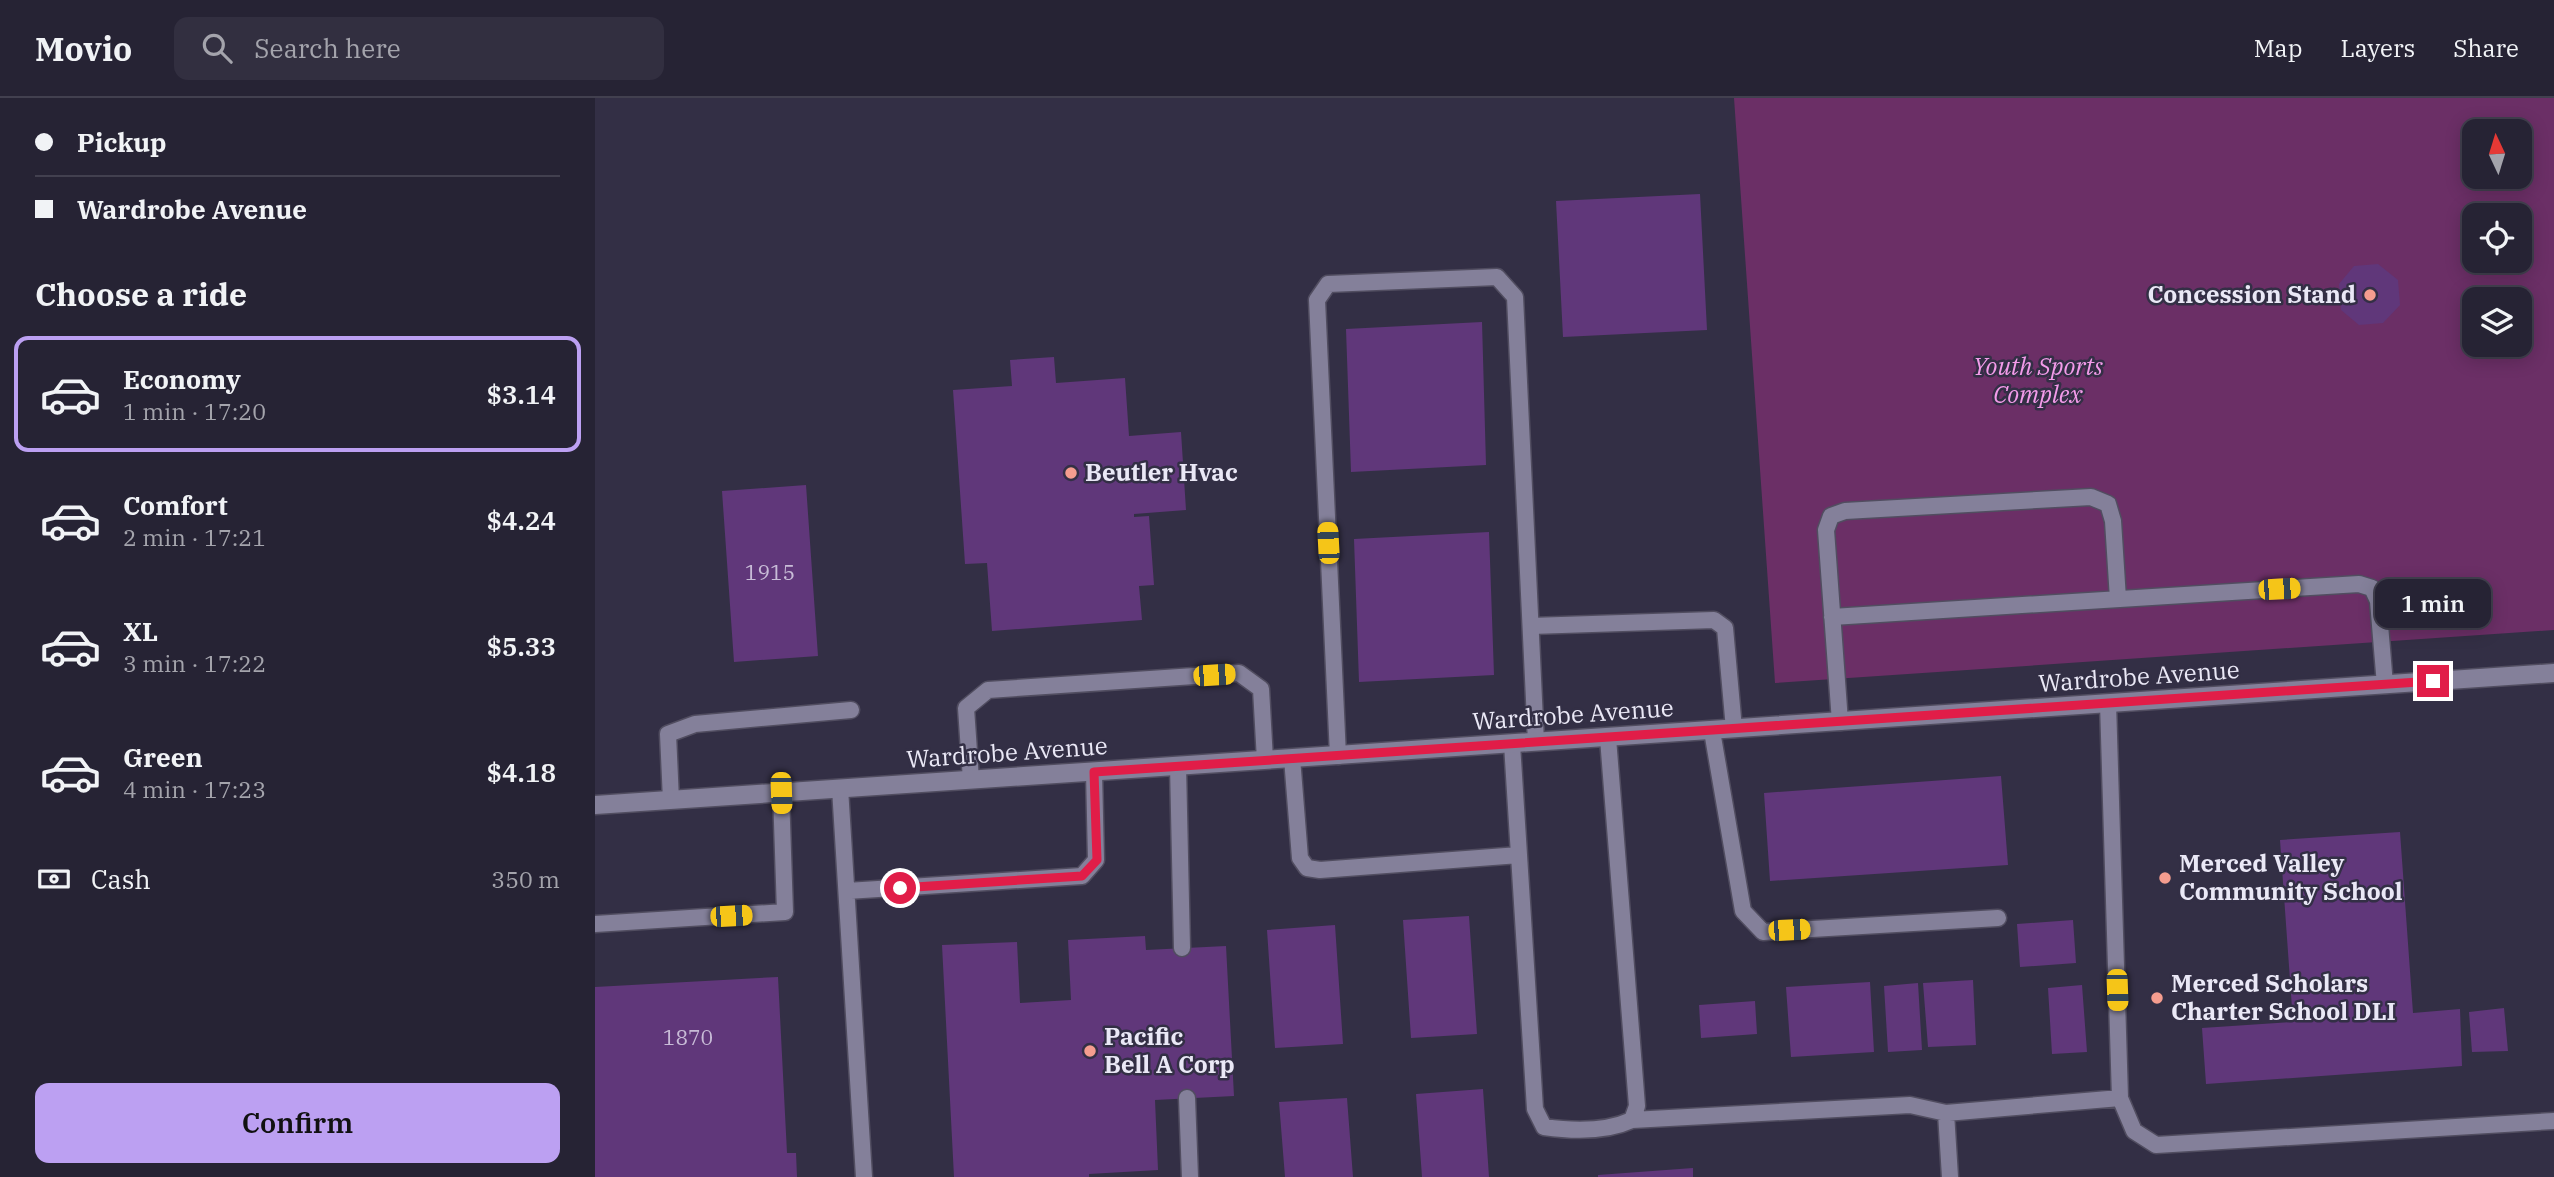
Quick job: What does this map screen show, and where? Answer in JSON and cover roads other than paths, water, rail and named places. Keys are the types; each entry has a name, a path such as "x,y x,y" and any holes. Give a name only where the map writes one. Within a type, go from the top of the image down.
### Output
{"street":[{"name":"Wardrobe Avenue","path":"595,805 2554,673"}],"lane":[{"path":"1338,756 1317,300 1328,284 1497,277 1515,297 1537,742"},
{"path":"1840,722 1826,530 1831,516 1846,510 2091,498 2108,505 2113,521 2118,599"},
{"path":"1832,617 2359,584 2372,588 2378,601 2385,685"},
{"path":"1531,626 1714,620 1725,628 1734,729"},
{"path":"971,780 966,708 988,690 1240,673 1261,689 1265,760"},
{"path":"2108,704 2120,1098 2134,1131 2156,1145 2554,1121"},
{"path":"671,800 668,734 695,724 851,710"},
{"path":"1712,731 1743,911 1763,932 1998,918"},
{"path":"1608,738 1637,1106 1632,1120"},
{"path":"1511,744 1535,1109 1544,1127 1566,1130 1619,1126 1632,1120 1910,1105 1946,1113 2120,1098"},
{"path":"1292,758 1300,858 1307,868 1320,870 1519,855"},
{"path":"1178,766 1182,948"},
{"path":"848,891 1082,876 1097,860 1094,772"},
{"path":"840,789 864,1177"},
{"path":"595,924 785,912 781,793"},
{"path":"1187,1098 1190,1177"},
{"path":"1946,1113 1950,1177"}],"place":[{"name":"Concession Stand","path":"2370,295"},
{"name":"Beutler Hvac","path":"1071,473"},
{"name":"Merced Valley Community School","path":"2165,878"},
{"name":"Merced Scholars Charter School DLI","path":"2157,998"},
{"name":"Pacific Bell A Corp","path":"1090,1051"}],"park label":[{"name":"Youth Sports Complex","path":"2038,381"}]}
